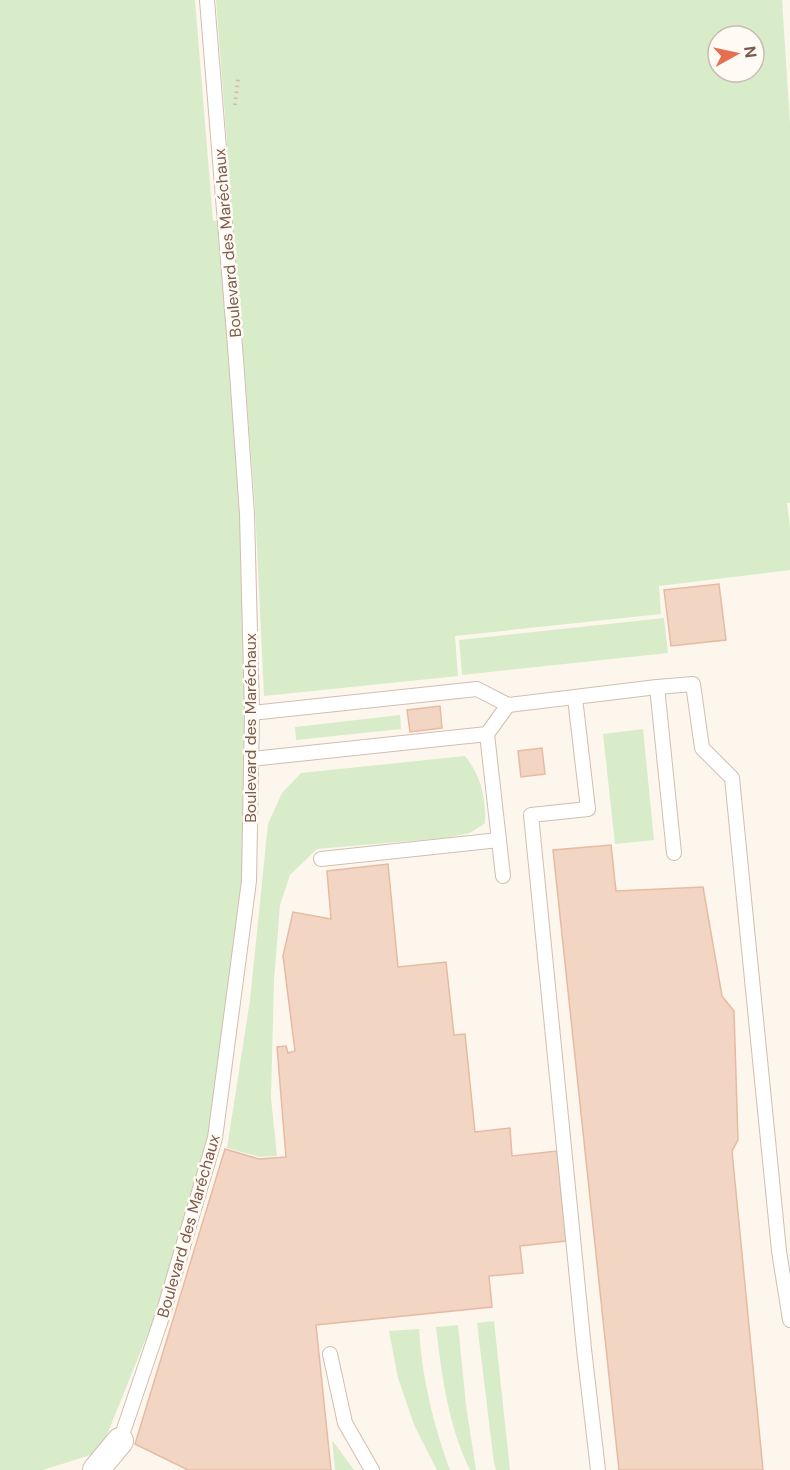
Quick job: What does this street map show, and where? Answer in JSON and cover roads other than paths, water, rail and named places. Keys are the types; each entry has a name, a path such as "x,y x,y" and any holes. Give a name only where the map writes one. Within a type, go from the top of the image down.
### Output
{"street":[{"name":"Boulevard des Maréchaux","path":"96,1470 120,1441"},
{"name":"Boulevard des Maréchaux","path":"120,1441 121,1470"}],"lane":[{"name":"Boulevard des Maréchaux","path":"120,1441 166,1303 214,1138 249,881 252,713 247,513 207,0"},
{"path":"252,713 477,689 508,705 693,684 702,748 732,778 779,1251 790,1320"},
{"path":"657,687 674,853"},
{"path":"575,698 588,809 531,815 598,1470"},
{"path":"503,876 487,734 508,705"},
{"path":"251,759 487,734"},
{"path":"321,859 499,840"},
{"path":"330,1354 345,1424 372,1470"}]}
